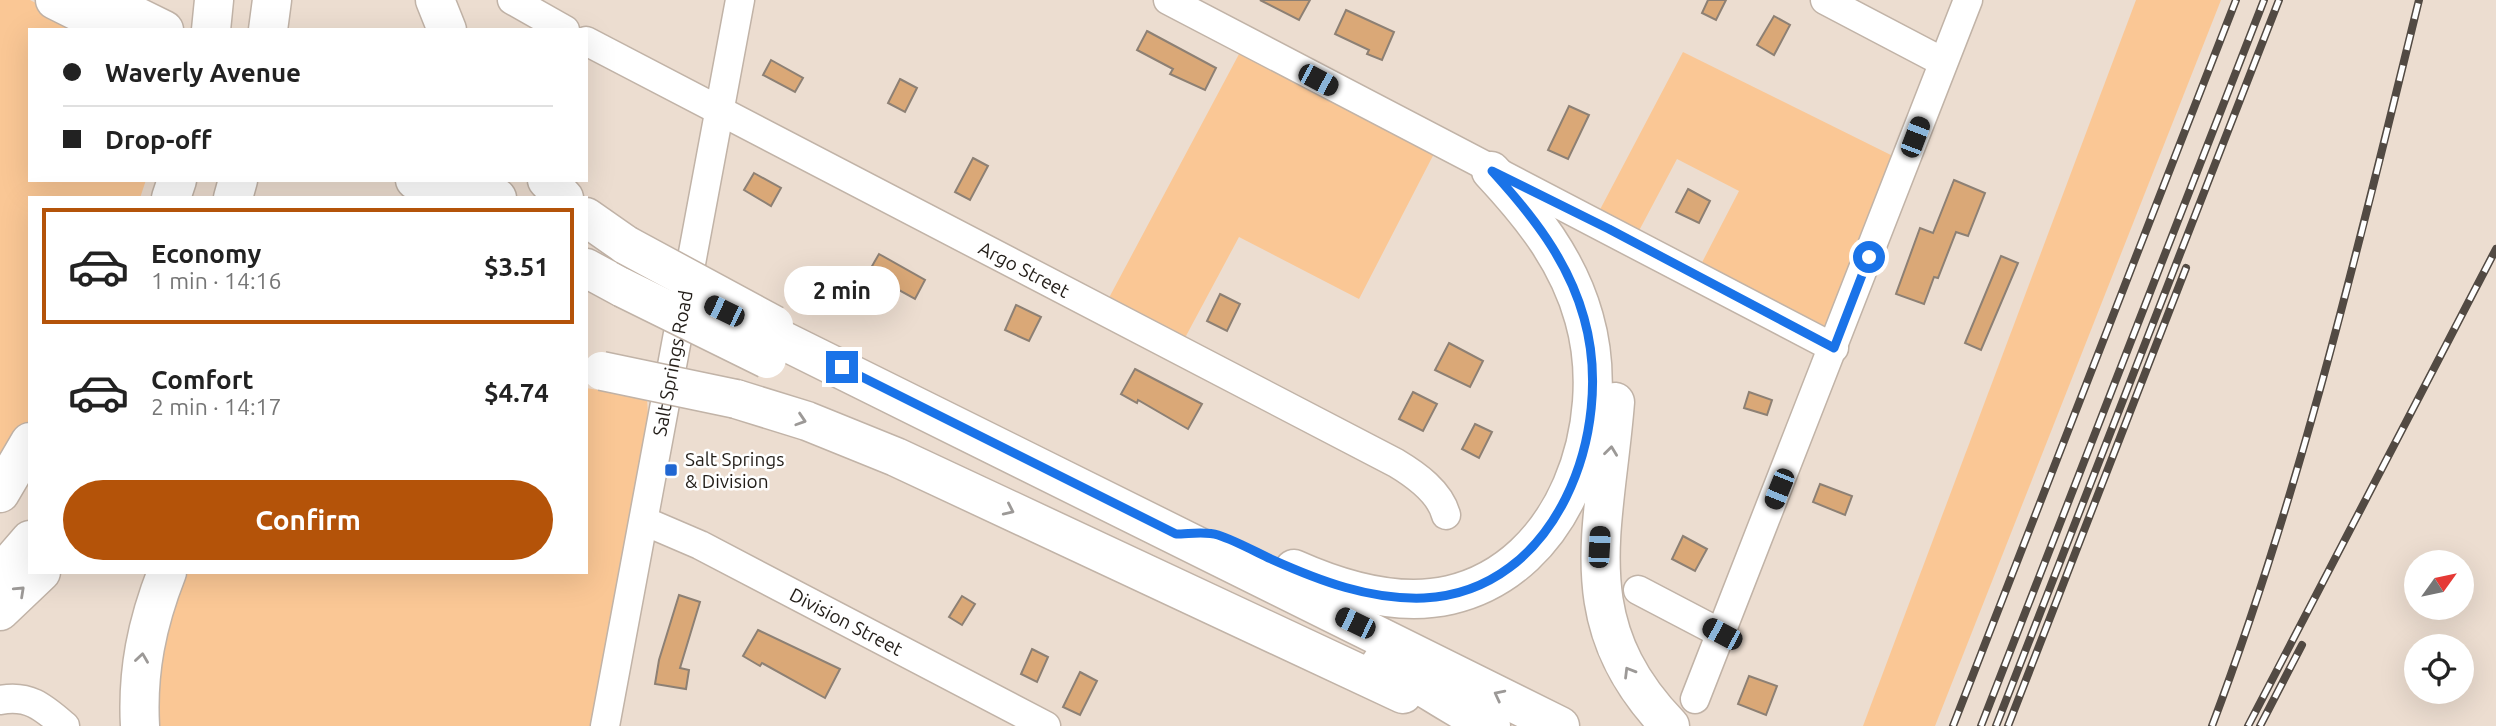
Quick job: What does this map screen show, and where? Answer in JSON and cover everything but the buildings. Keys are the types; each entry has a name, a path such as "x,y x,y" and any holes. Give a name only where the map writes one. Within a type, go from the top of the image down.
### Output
{"highway":[{"path":"55,0 110,11 157,28"},
{"path":"190,28 191,0"},
{"path":"211,28 214,0"},
{"path":"268,28 272,0"},
{"path":"435,0 446,28"},
{"path":"1176,534 1216,534 1325,581 1395,598 1448,595 1476,586 1518,559 1540,538 1570,490 1587,437 1593,378 1592,357 1584,317 1563,263 1528,210 1492,171"},
{"path":"419,182 445,196"},
{"path":"467,182 493,196"},
{"path":"549,182 562,196"},
{"path":"1549,200 1597,283 1613,339 1616,390 1598,561 1602,605 1618,654 1638,687 1682,713"},
{"path":"588,219 625,265"},
{"path":"588,244 1410,678 1449,706 1491,726"},
{"path":"588,268 625,265"},
{"path":"772,340 819,355 1560,726"},
{"path":"591,369 736,399 819,426 896,457 1404,694 1449,706"},
{"path":"0,493 28,445"},
{"path":"0,493 28,460"},
{"path":"0,575 28,542"},
{"path":"0,611 39,574"},
{"path":"140,726 139,676 144,642 166,574"}],"street":[{"path":"512,0 561,28"},
{"name":"Salt Springs Road","path":"605,726 740,0"},
{"path":"1168,0 1834,348"},
{"path":"1825,0 1943,62"},
{"path":"1682,713 1722,634 1968,0"},
{"name":"Argo Street","path":"588,42 720,108 1396,463 1423,482 1443,503 1446,515"},
{"name":"Division Street","path":"644,522 700,545 1046,726"},
{"path":"1638,590 1722,634"},
{"path":"0,700 27,699 61,722"}],"shaded area":[{"path":"0,0 30,0 84,28 28,28 28,182 145,182 141,196 28,196 28,423 0,462"},
{"path":"2136,0 2221,0 1935,726 1863,726"},
{"path":"1246,41 1439,144 1359,299 1239,237 1179,349 1103,309"},
{"path":"1683,52 1905,162 1834,348 1695,276 1739,191 1677,159 1633,242 1594,221"},
{"path":"588,388 647,398 651,469 605,726 152,726 150,707 178,574 588,574"}],"railway":[{"path":"1953,726 2236,0"},
{"path":"1981,726 2264,0"},
{"path":"1996,726 2279,0"},
{"path":"2212,726 2244,637 2301,457 2351,275 2419,0"},
{"path":"2248,726 2496,249"},
{"path":"2008,726 2186,268"},
{"path":"2260,726 2302,645"}],"place":[{"name":"Salt Springs & Division","path":"671,470"}],"route":[{"path":"842,367 1176,534 1216,534 1303,573 1348,589 1395,598 1426,598 1448,595 1476,586 1518,559 1540,538 1560,510 1574,480 1591,414 1592,357 1584,317 1572,282 1563,263 1528,210 1492,171 1609,229 1834,348 1869,257"}]}
